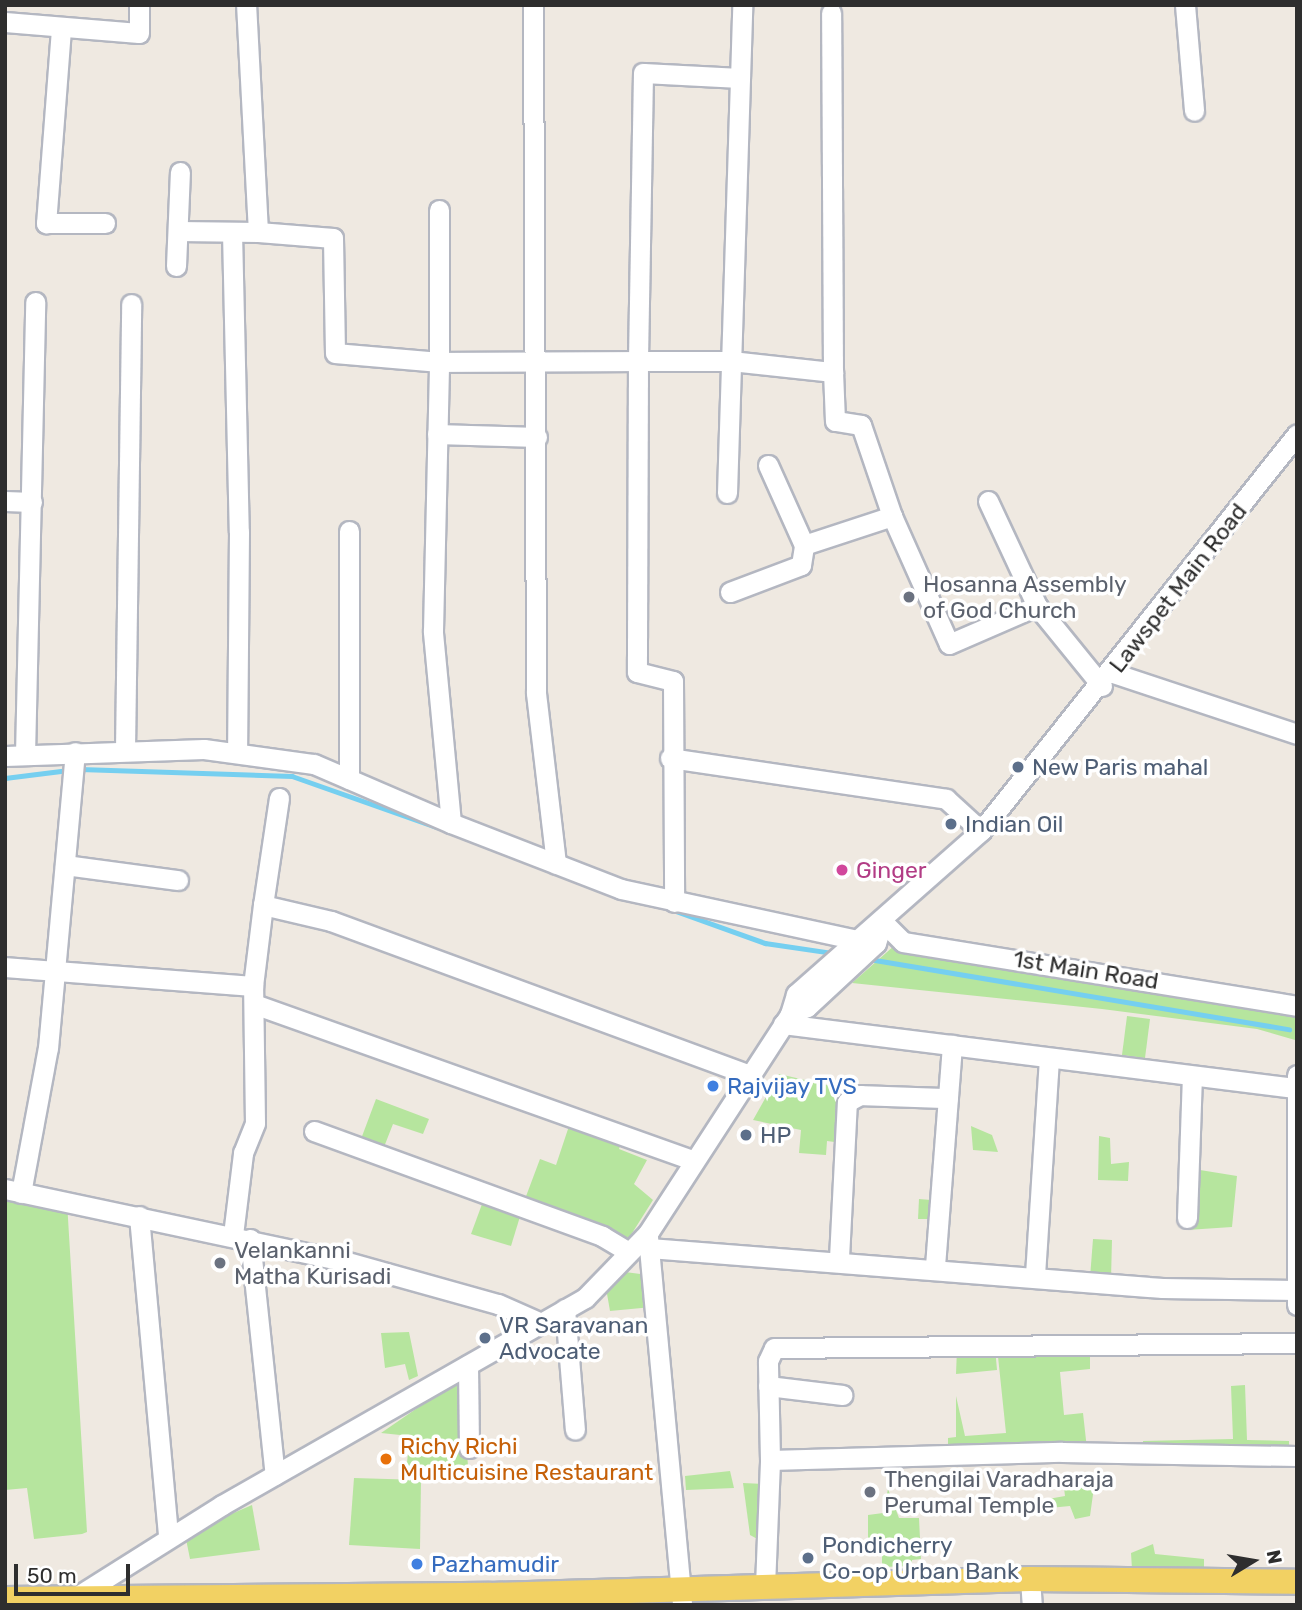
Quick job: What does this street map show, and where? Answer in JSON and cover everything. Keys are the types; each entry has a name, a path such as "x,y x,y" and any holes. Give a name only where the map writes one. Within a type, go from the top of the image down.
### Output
{"main road":[{"path":"5,1599 477,1600 682,1597 765,1586 1030,1579 1297,1582"}],"street":[{"path":"5,22 61,29 139,33 139,5"},
{"path":"246,5 258,232"},
{"path":"533,5 537,362 536,693 556,864"},
{"path":"727,493 742,5"},
{"path":"1185,5 1194,111"},
{"path":"831,13 835,421 861,425 892,516 949,644 1037,606"},
{"path":"61,29 46,223 105,223"},
{"path":"674,902 670,758 673,681 637,672 638,361 643,73 740,78"},
{"path":"176,266 180,172"},
{"path":"439,210 439,362 433,631 451,823"},
{"path":"178,231 258,232 334,238 335,353 439,362 731,361 833,372"},
{"path":"232,232 239,532 237,753"},
{"path":"25,755 35,302"},
{"path":"125,750 131,304"},
{"path":"437,434 537,437"},
{"name":"Lawspet Main Road","path":"883,922 981,831 1107,679 1297,434"},
{"path":"730,592 802,565 804,545 768,465"},
{"path":"5,500 32,502"},
{"path":"988,501 1037,606 1107,679 1297,734"},
{"path":"804,545 892,516"},
{"path":"349,531 349,779"},
{"path":"5,756 125,750 237,753 314,764 451,823 556,864 674,902 853,939"},
{"path":"75,752 55,972 13,1191 242,1237 498,1304 541,1323"},
{"path":"670,758 946,799 981,831"},
{"path":"275,1475 242,1237 243,1153 255,1123 254,995 263,905 279,798"},
{"path":"65,865 178,880"},
{"path":"263,905 331,921 750,1075"},
{"path":"76,1601 168,1538 565,1309 629,1252 648,1240 694,1161 787,1019 796,994 853,939 883,922"},
{"path":"787,1019 807,1007 876,943 883,922"},
{"name":"1st Main Road","path":"883,922 903,942 1297,1006"},
{"path":"5,967 254,995 694,1161"},
{"path":"787,1019 952,1045 1192,1076 1296,1081 1297,1304"},
{"path":"935,1266 952,1045"},
{"path":"1035,1275 1049,1058"},
{"path":"1187,1218 1192,1076"},
{"path":"839,1258 847,1102 860,1095 948,1098"},
{"path":"314,1131 602,1236 629,1252"},
{"path":"139,1216 168,1538"},
{"path":"648,1240 1162,1288 1296,1290"},
{"path":"648,1240 682,1597"},
{"path":"565,1309 575,1430"},
{"path":"765,1586 770,1460 768,1353 783,1346 1297,1343"},
{"path":"468,1365 468,1448"},
{"path":"768,1386 842,1395"},
{"path":"770,1460 1062,1452 1297,1456"},
{"path":"1030,1579 1032,1605"}],"green space":[{"path":"895,945 1297,1009 1295,1040 1257,1029 1102,1009 852,983"},
{"path":"1127,1016 1150,1019 1145,1058 1122,1055"},
{"path":"779,1074 844,1089 842,1143 827,1141 826,1155 799,1153 801,1130 753,1120"},
{"path":"376,1099 429,1119 423,1134 393,1124 384,1147 361,1139"},
{"path":"571,1120 623,1138 619,1149 647,1160 634,1184 653,1200 629,1238 525,1199 540,1159 556,1165"},
{"path":"971,1126 992,1135 998,1152 973,1150"},
{"path":"1099,1136 1110,1138 1111,1164 1129,1162 1128,1181 1098,1180"},
{"path":"1200,1170 1237,1176 1232,1227 1187,1230 1190,1183 1198,1183"},
{"path":"5,1189 67,1202 87,1532 82,1534 34,1539 27,1488 5,1490"},
{"path":"485,1196 522,1210 511,1246 471,1234"},
{"path":"919,1199 931,1200 934,1219 918,1219"},
{"path":"1093,1239 1112,1240 1111,1279 1090,1278"},
{"path":"625,1272 648,1275 652,1307 610,1311 606,1288"},
{"path":"409,1332 418,1376 409,1380 405,1364 385,1368 381,1333"},
{"path":"1090,1346 1090,1369 1060,1372 1064,1415 1083,1413 1087,1449 948,1452 948,1438 956,1437 956,1396 965,1436 1006,1433 997,1347"},
{"path":"995,1347 997,1370 956,1374 957,1349"},
{"path":"461,1378 468,1466 406,1471 410,1436 381,1433"},
{"path":"1245,1385 1247,1440 1289,1441 1289,1451 1143,1449 1143,1441 1233,1439 1231,1386"},
{"path":"730,1471 734,1488 686,1490 685,1476"},
{"path":"354,1478 421,1480 420,1549 349,1545"},
{"path":"1063,1480 1095,1480 1090,1516 1075,1519 1070,1506 1049,1508 1048,1499 1065,1496"},
{"path":"743,1483 765,1484 763,1542 750,1535"},
{"path":"888,1489 899,1518 919,1518 921,1559 912,1560 912,1566 882,1567 882,1544 868,1544 868,1515 883,1513"},
{"path":"252,1505 260,1550 190,1559 185,1534"},
{"path":"1153,1544 1155,1554 1204,1559 1204,1571 1132,1569 1131,1553"}],"waterway":[{"path":"80,769 292,776 437,827"},
{"path":"5,778 68,770"},
{"path":"673,910 765,943 833,953"},
{"path":"869,959 1289,1029"}],"place":[{"name":"Hosanna Assembly of God Church","path":"909,597"},
{"name":"New Paris mahal","path":"1018,767"},
{"name":"Indian Oil","path":"951,824"},
{"name":"Ginger","path":"842,870"},
{"name":"Rajvijay TVS","path":"713,1086"},
{"name":"HP","path":"746,1135"},
{"name":"Velankanni Matha Kurisadi","path":"220,1263"},
{"name":"VR Saravanan Advocate","path":"485,1338"},
{"name":"Richy Richi Multicuisine Restaurant","path":"386,1459"},
{"name":"Thengilai Varadharaja Perumal Temple","path":"870,1492"},
{"name":"Pondicherry Co-op Urban Bank","path":"808,1558"},
{"name":"Pazhamudir","path":"417,1564"}]}
